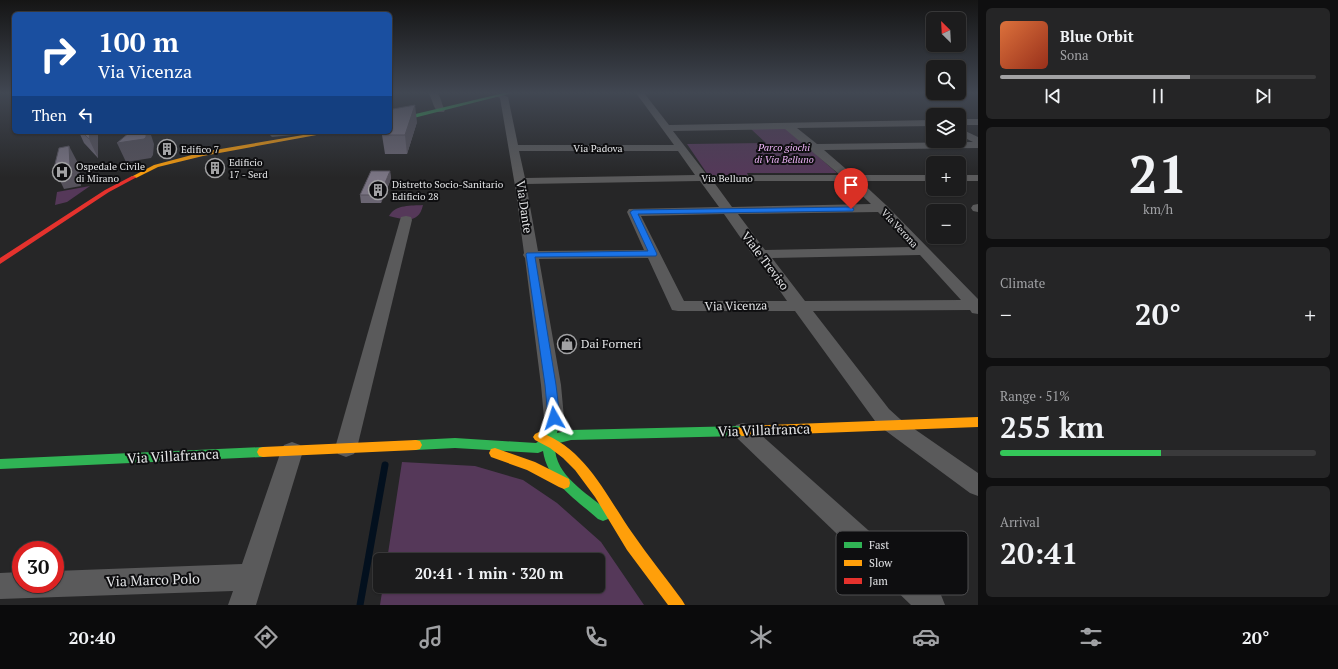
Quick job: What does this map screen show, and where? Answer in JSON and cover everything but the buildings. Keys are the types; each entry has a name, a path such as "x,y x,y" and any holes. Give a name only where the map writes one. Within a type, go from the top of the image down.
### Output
{"main road":[{"path":"0,262 107,191 141,172 185,158 275,136 302,134"},
{"name":"Via Dante","path":"554,418 548,453 556,473 565,483"},
{"name":"Via Villafranca","path":"0,464 455,443 538,448 545,446 551,440 562,436 571,435 743,431 978,422"},
{"name":"Via Villafranca","path":"455,443 471,438 490,436"},
{"name":"Via Villafranca","path":"529,436 551,440"},
{"path":"551,440 570,456 584,473 605,502 630,543 676,605"},
{"name":"Via Villafranca","path":"455,443 511,457 546,472 565,483"},
{"path":"565,483 586,499 630,543"}],"street":[{"name":"Via Dante","path":"509,121 520,181 551,385 554,418"},
{"name":"Viale Treviso","path":"662,121 727,211 882,415 893,425 978,486"},
{"path":"966,122 978,122"},
{"path":"667,128 926,123"},
{"name":"Via Verona","path":"788,126 814,147 882,208 976,307"},
{"path":"966,135 978,142"},
{"path":"814,147 978,145"},
{"name":"Via Padova","path":"514,148 681,148"},
{"name":"Via Belluno","path":"520,181 703,178 926,178"},
{"path":"966,178 978,178"},
{"path":"530,254 653,254 633,212 882,208"},
{"path":"346,448 406,220"},
{"name":"Via Verona","path":"760,254 922,251"},
{"name":"Via Vicenza","path":"653,254 678,306 798,305 976,307"},
{"path":"743,431 851,531"},
{"path":"242,605 292,451"},
{"name":"Via Marco Polo","path":"64,584 252,577"},
{"name":"Via Marco Polo","path":"0,586 12,586"},
{"path":"920,595 931,605"}],"green space":[{"name":"Parco giochi di Via Belluno","path":"786,128 837,173 747,173 748,175 708,175 687,144 766,143 751,129"},
{"path":"90,186 67,202 55,205 57,192"},
{"path":"423,205 421,211 415,218 400,219 389,216 396,209"},
{"path":"402,462 475,466 523,480 557,503 601,542 644,605 380,605 382,593 605,593 605,553 388,553"}],"waterway":[{"path":"360,605 385,465"}],"traffic: fast":[{"path":"554,418 549,449 555,470 569,486 603,515"},
{"path":"416,445 455,443 538,448 555,438 571,435 742,431"},
{"path":"0,464 263,452"}],"traffic: slow":[{"path":"134,177 156,166 203,154 318,134"},
{"path":"742,431 978,422"},
{"path":"539,437 554,445 567,455 590,479 632,545 677,605"},
{"path":"263,452 416,445"},
{"path":"495,453 531,466 564,483"}],"traffic: jam":[{"path":"0,262 107,191 134,177"}],"place":[{"name":"Edifico 7","path":"167,149"},
{"name":"Edificio 17 - Serd","path":"215,168"},
{"name":"Ospedale Civile di Mirano","path":"62,172"},
{"name":"Distretto Socio-Sanitario Edificio 28","path":"378,190"},
{"name":"Dai Forneri","path":"567,344"}],"route":[{"path":"554,418 551,385 530,254 653,254 633,212 851,209"}]}
